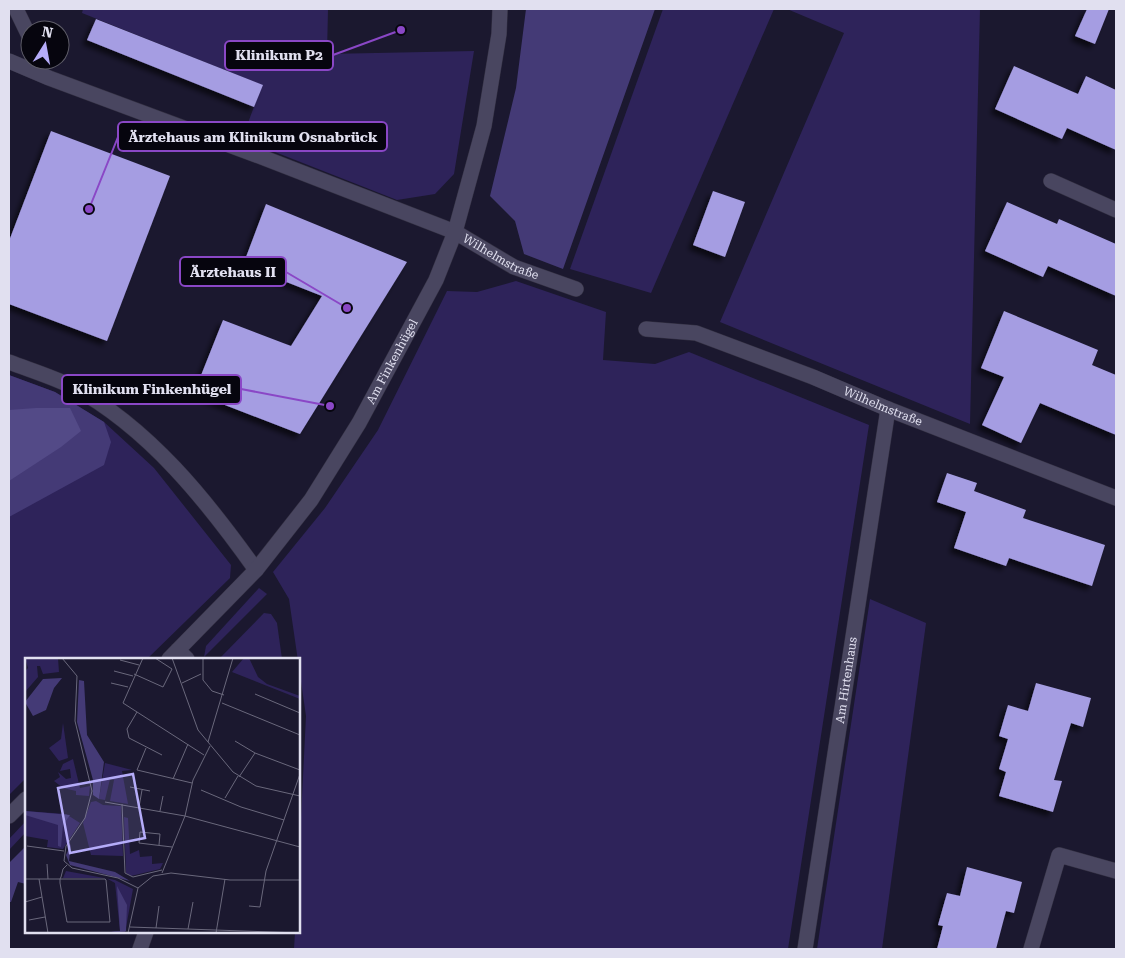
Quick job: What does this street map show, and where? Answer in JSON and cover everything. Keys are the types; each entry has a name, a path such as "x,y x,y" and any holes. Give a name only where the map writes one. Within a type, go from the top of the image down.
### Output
{"street":[{"name":"Am Finkenhügel","path":"178,656 256,570 311,500 359,423 436,280 455,232 484,126 499,34 500,9"},
{"name":"Wilhelmstraße","path":"9,61 49,78 259,156 455,232 514,267 576,289"},
{"path":"45,70 49,78"},
{"path":"1051,181 1116,210"},
{"name":"Wilhelmstraße","path":"646,329 696,333 813,377 888,409 1115,494"},
{"path":"9,362 72,387 118,417 154,449 191,488 224,525 256,570"},
{"name":"Am Hirtenhaus","path":"805,949 888,409"},
{"path":"9,816 25,800"},
{"path":"1031,949 1058,855 1116,871"},
{"path":"140,949 146,933"}],"shaded area":[{"path":"83,9 328,9 327,54 474,51 454,174 435,194 397,200 242,139 262,85 82,13"},
{"path":"526,9 655,9 563,269 524,254 515,221 490,196 516,88"},
{"path":"663,9 774,9 651,293 570,269"},
{"path":"787,9 980,9 970,424 720,322 844,33"},
{"path":"516,281 606,312 603,360 655,364 689,352 869,425 788,949 294,949 295,933 300,933 300,838 306,716 300,675 300,658 298,658 289,599 273,572 325,508 378,430 447,291 477,292"},
{"path":"9,375 55,392 104,422 154,468 231,565 230,578 148,658 25,658 25,779 9,795"},
{"path":"9,375 55,392 104,422 111,442 104,465 9,517"},
{"path":"70,408 81,431 61,447 9,481 9,410"},
{"path":"259,588 267,594 204,657 206,646"},
{"path":"870,599 926,623 882,949 817,949"},
{"path":"264,613 271,614 277,623 282,658 220,658"},
{"path":"25,822 25,833 9,850 9,839"},
{"path":"25,847 25,884 18,882 11,902 9,902 9,863"}],"building":[{"path":"1087,9 1109,9 1095,44 1075,36"},
{"path":"96,19 263,85 254,107 87,40"},
{"path":"1014,66 1078,94 1086,76 1116,90 1116,150 1067,128 1062,139 995,109"},
{"path":"51,131 170,176 107,341 9,304 9,241"},
{"path":"713,191 745,202 725,257 693,245"},
{"path":"1007,202 1057,224 1059,219 1116,244 1116,296 1048,266 1043,277 985,251"},
{"path":"266,204 407,262 300,434 194,393 223,320 291,346 322,296 243,265"},
{"path":"1004,311 1098,350 1092,365 1116,375 1116,435 1040,403 1021,443 982,425 1004,377 981,368"},
{"path":"947,473 977,483 974,491 1026,510 1023,518 1105,545 1092,586 1009,558 1006,566 954,548 966,512 937,502"},
{"path":"1036,683 1091,698 1083,727 1071,723 1054,780 1062,781 1053,812 999,796 1006,772 999,769 1008,739 999,736 1008,705 1028,711"},
{"path":"967,867 1022,882 1014,913 1006,911 996,949 937,949 943,926 938,925 947,893 960,896"}],"place":[{"name":"Klinikum P2","path":"401,30"},
{"name":"Ärztehaus am Klinikum Osnabrück","path":"89,209"},
{"name":"Ärztehaus II","path":"347,308"},
{"name":"Klinikum Finkenhügel","path":"330,406"}]}
